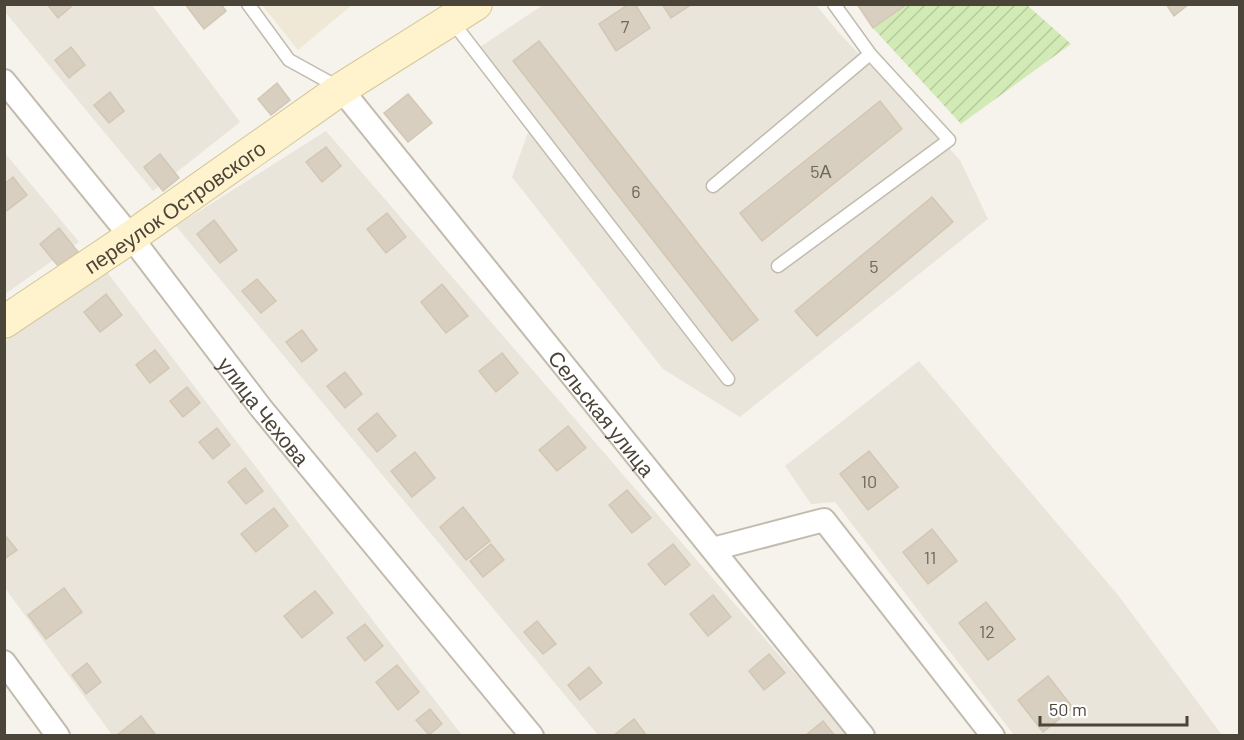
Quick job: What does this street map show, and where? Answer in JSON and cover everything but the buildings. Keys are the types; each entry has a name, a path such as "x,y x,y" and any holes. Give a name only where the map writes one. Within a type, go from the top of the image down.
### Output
{"street":[{"name":"переулок Островского","path":"4,322 131,237 341,89 464,12"},
{"name":"улица Чехова","path":"4,81 131,237 261,408 532,735"},
{"name":"Сельская улица","path":"341,89 863,735"},
{"path":"713,549 824,520 993,735"},
{"path":"4,662 58,735"}],"lane":[{"path":"248,4 289,60 341,89"},
{"path":"778,266 949,140 870,54 834,4"},
{"path":"464,12 728,379"},
{"path":"713,186 870,54"}],"shaded area":[{"path":"4,5 152,5 240,122 153,191 5,12"},
{"path":"262,5 352,5 298,50"},
{"path":"543,5 816,5 840,34 960,160 988,219 740,417 663,369 512,177 531,124 474,51"},
{"path":"326,131 848,735 598,735 176,226"},
{"path":"4,152 79,242 5,294 4,294"},
{"path":"107,272 462,735 112,735 5,588 4,342"},
{"path":"919,361 1118,595 1222,735 1014,735 835,502 811,504 785,466"}],"green space":[{"path":"903,5 1027,5 1071,44 961,124 873,28"}]}
